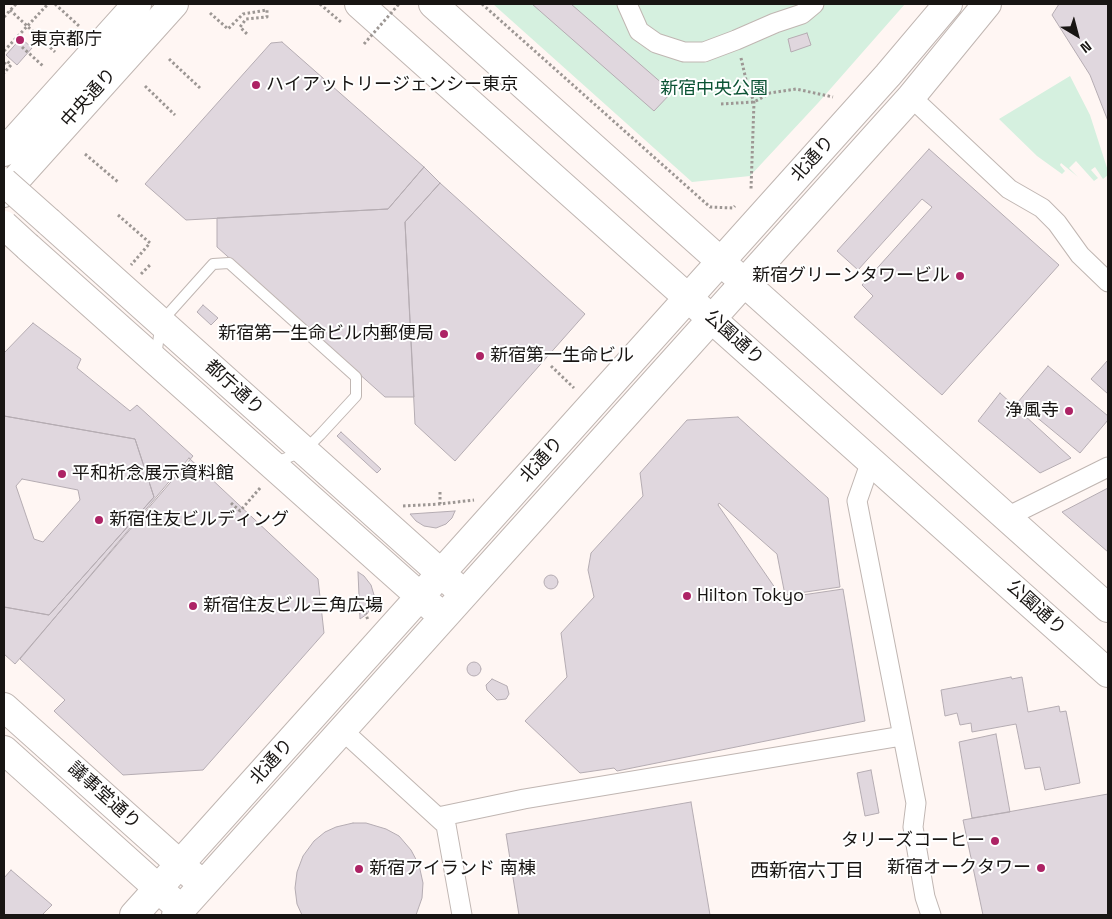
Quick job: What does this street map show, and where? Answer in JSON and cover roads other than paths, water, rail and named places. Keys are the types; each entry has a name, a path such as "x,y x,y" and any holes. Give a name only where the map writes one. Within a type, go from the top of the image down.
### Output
{"main road":[{"name":"中央通り","path":"4,152 137,4"},
{"name":"中央通り","path":"4,193 174,4"},
{"name":"公園通り","path":"359,4 1108,672"},
{"path":"433,4 1108,608"},
{"name":"北通り","path":"134,915 888,75 948,4"},
{"name":"北通り","path":"179,912 911,97 987,4"},
{"name":"都庁通り","path":"4,182 464,594"},
{"name":"都庁通り","path":"4,225 156,361 268,473 444,618"},
{"name":"議事堂通り","path":"4,707 203,885"},
{"name":"議事堂通り","path":"4,750 158,888 179,912"}],"street":[{"path":"627,4 639,31 656,44 684,52 704,52 775,22 802,14 814,4"},
{"path":"911,97 1009,189 1042,208 1058,223 1080,254 1108,282"},
{"path":"871,461 857,501 916,803 913,828 925,897 931,915"},
{"path":"1007,517 1108,467"},
{"path":"342,730 446,825 462,915"},
{"path":"438,817 524,800 902,736"}],"lane":[{"path":"156,361 161,322 213,264 229,263 349,370 356,377 356,396 304,451 268,473"}],"place":[{"name":"東京都庁","path":"20,40"},
{"name":"ハイアットリージェンシー東京","path":"256,85"},
{"name":"新宿グリーンタワービル","path":"960,276"},
{"name":"新宿第一生命ビル内郵便局","path":"444,334"},
{"name":"新宿第一生命ビル","path":"480,356"},
{"name":"浄風寺","path":"1069,411"},
{"name":"平和祈念展示資料館","path":"62,474"},
{"name":"新宿住友ビルディング","path":"99,520"},
{"name":"Hilton Tokyo","path":"687,596"},
{"name":"新宿住友ビル三角広場","path":"193,606"},
{"name":"タリーズコーヒー","path":"995,841"},
{"name":"新宿オークタワー","path":"1041,868"},
{"name":"新宿アイランド 南棟","path":"359,869"}],"district":[{"name":"西新宿六丁目","path":"807,872"}],"park label":[{"name":"新宿中央公園","path":"714,89"}]}
